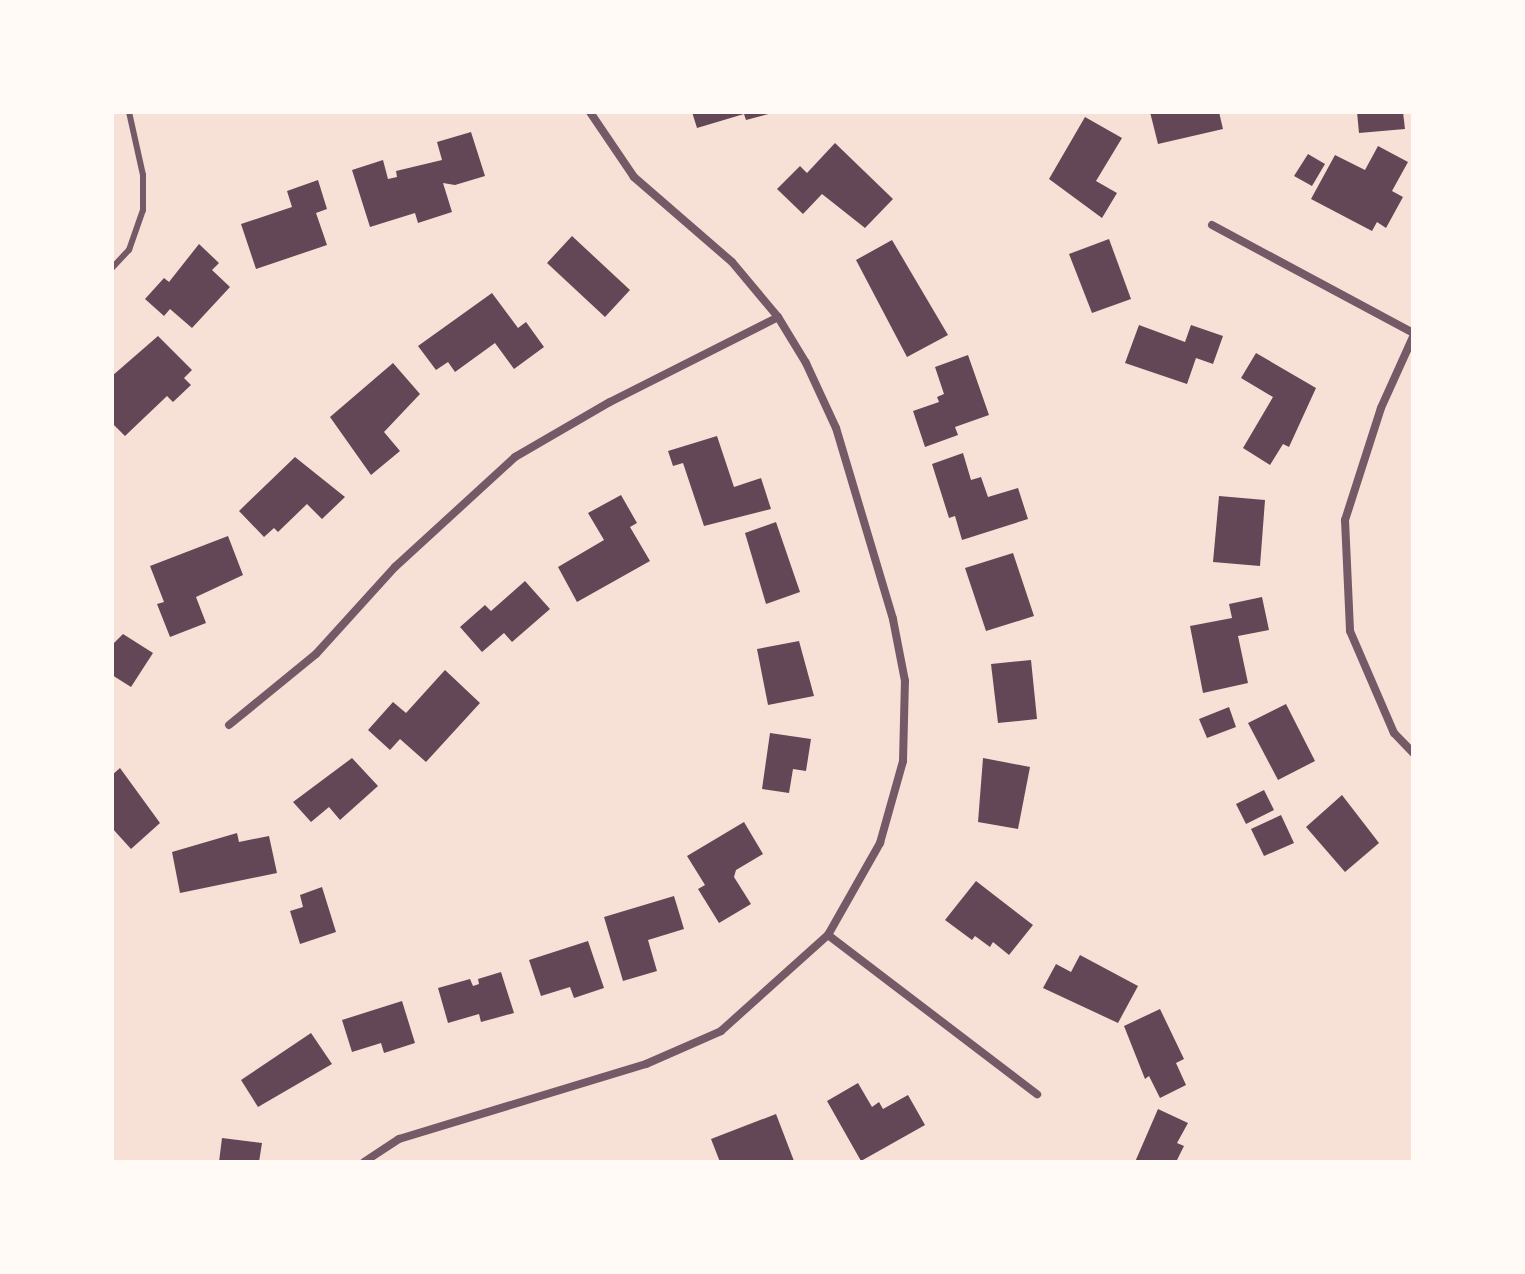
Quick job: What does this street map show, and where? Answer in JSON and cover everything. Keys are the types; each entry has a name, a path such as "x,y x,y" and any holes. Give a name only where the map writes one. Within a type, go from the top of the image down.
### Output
{"street":[{"path":"364,1162 399,1139 646,1064 721,1031 828,935 880,843 903,761 905,681 893,619 836,428 778,317 732,262 634,177 590,112"},
{"path":"1212,225 1413,335 1381,408 1345,520 1350,631 1394,733 1413,753"},
{"path":"229,725 316,654 395,567 515,457 610,402 778,317"},
{"path":"828,935 1037,1094"}],"lane":[{"path":"112,268 129,250 143,210 143,175 129,112"}],"building":[{"path":"692,112 772,113 746,120 744,114 697,128"},
{"path":"1150,112 1219,112 1223,129 1158,144"},
{"path":"1357,112 1403,112 1405,129 1359,133"},
{"path":"1085,117 1122,138 1096,181 1117,193 1102,218 1049,179"},
{"path":"471,132 485,176 455,185 443,183 452,212 418,223 415,213 370,227 352,170 383,160 388,179 397,177 396,171 442,160 437,142"},
{"path":"835,143 893,199 865,228 822,194 803,214 777,189 800,166 807,173"},
{"path":"1378,146 1408,162 1392,191 1403,197 1386,228 1377,222 1372,231 1311,199 1335,155 1365,170"},
{"path":"1308,154 1325,164 1312,186 1294,176"},
{"path":"318,180 327,209 316,213 327,245 256,269 241,224 292,207 287,191"},
{"path":"572,236 630,290 605,317 547,263"},
{"path":"1109,239 1131,299 1092,313 1069,254"},
{"path":"892,240 948,335 907,357 856,260"},
{"path":"199,244 219,263 212,270 230,287 192,328 170,309 164,316 145,299 164,278 169,282"},
{"path":"492,293 518,328 526,322 544,347 514,369 495,343 455,372 448,362 436,370 418,346"},
{"path":"1139,325 1185,342 1191,325 1223,336 1213,364 1196,358 1187,384 1125,363"},
{"path":"158,336 192,370 184,378 191,385 173,402 167,396 125,436 112,423 112,376"},
{"path":"1256,353 1316,388 1289,447 1283,444 1270,465 1243,448 1273,397 1241,378"},
{"path":"968,355 989,415 955,427 958,435 925,447 913,411 939,402 937,397 944,394 935,367"},
{"path":"393,363 420,394 384,432 400,451 371,475 330,417"},
{"path":"717,436 734,487 761,478 771,509 704,526 683,463 673,466 668,451"},
{"path":"963,453 971,480 981,477 988,497 1018,488 1028,519 962,540 955,516 949,518 932,464"},
{"path":"295,457 345,497 322,519 307,504 278,532 274,528 264,537 239,511"},
{"path":"621,495 637,523 630,527 650,561 577,602 558,567 604,540 588,513"},
{"path":"1219,496 1265,500 1260,566 1213,562"},
{"path":"776,522 800,592 766,604 745,533"},
{"path":"228,536 243,575 196,597 206,623 170,637 157,604 164,602 150,566"},
{"path":"1013,553 1034,616 986,631 965,568"},
{"path":"525,581 550,609 512,642 504,633 482,652 460,627 485,605 491,611"},
{"path":"1262,597 1269,630 1238,636 1248,683 1203,693 1190,626 1232,618 1229,604"},
{"path":"123,634 153,653 131,687 112,675 112,645"},
{"path":"799,641 814,696 768,705 757,649"},
{"path":"1031,660 1037,719 998,723 991,664"},
{"path":"445,670 480,703 426,762 400,739 390,750 368,730 393,702 406,713"},
{"path":"1286,704 1315,761 1278,780 1248,723"},
{"path":"1229,707 1236,727 1207,738 1199,719"},
{"path":"770,733 811,739 806,771 793,769 789,793 762,789"},
{"path":"352,758 378,786 340,820 329,807 311,822 293,802"},
{"path":"983,758 1030,767 1018,829 978,822"},
{"path":"120,768 160,823 131,849 112,828 112,775"},
{"path":"1264,790 1274,810 1246,824 1236,804"},
{"path":"1342,795 1379,843 1345,872 1306,827"},
{"path":"1281,815 1294,843 1264,856 1251,829"},
{"path":"744,822 763,854 736,870 734,877 751,904 719,923 698,889 705,885 687,856"},
{"path":"237,833 239,842 269,836 277,873 180,893 172,852"},
{"path":"976,881 1033,925 1009,955 993,942 990,947 975,936 972,940 945,920"},
{"path":"322,887 336,932 300,944 290,911 303,907 300,895"},
{"path":"674,896 684,929 648,940 657,971 623,981 604,917"},
{"path":"588,941 604,988 574,998 570,987 541,996 529,960"},
{"path":"1080,955 1138,986 1118,1023 1043,988 1056,964 1071,972"},
{"path":"501,972 514,1013 481,1022 479,1014 448,1023 438,988 470,979 473,986 479,984 478,979"},
{"path":"402,1001 415,1043 384,1053 381,1043 352,1052 342,1020"},
{"path":"1160,1009 1184,1059 1176,1063 1186,1085 1160,1098 1149,1076 1145,1079 1124,1026"},
{"path":"311,1033 332,1064 258,1107 241,1080"},
{"path":"858,1083 872,1107 879,1102 883,1109 908,1095 925,1125 861,1161 827,1101"},
{"path":"1158,1109 1188,1123 1177,1143 1184,1146 1176,1162 1135,1162"},
{"path":"776,1114 794,1161 720,1162 711,1139"},
{"path":"222,1138 262,1143 259,1162 219,1162"}]}
